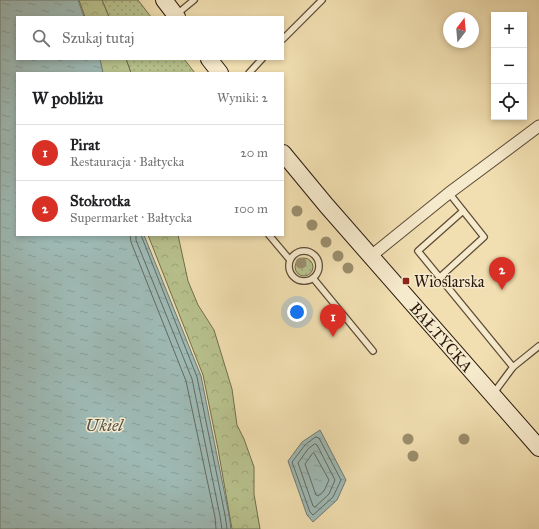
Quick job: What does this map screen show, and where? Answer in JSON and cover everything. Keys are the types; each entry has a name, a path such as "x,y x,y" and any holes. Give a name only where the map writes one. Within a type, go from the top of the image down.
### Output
{"main road":[{"path":"164,0 176,16"},
{"path":"210,60 219,72"},
{"name":"BAŁTYCKA","path":"284,154 539,448"}],"street":[{"path":"371,256 449,194 539,126"}],"lane":[{"path":"176,16 194,0"},
{"path":"284,38 322,0"},
{"path":"250,72 261,60"},
{"path":"440,278 484,237 449,194"},
{"path":"463,211 418,251 513,367"},
{"path":"270,236 290,260 290,269 295,278 304,281 313,278 319,270 318,260 312,252 297,252 290,260"},
{"path":"313,278 373,351"},
{"path":"493,394 513,367 539,346"}],"green space":[{"path":"79,0 102,0 109,16 85,16"},
{"path":"102,0 138,0 150,16 109,16"},
{"path":"98,60 126,60 131,72 103,72"},
{"path":"126,60 185,60 194,72 131,72"},
{"path":"148,236 178,236 188,281 198,305 214,330 232,389 237,425 244,439 254,467 254,494 260,529 232,529 203,375"},
{"path":"304,258 310,261 313,267 310,273 304,276 298,273 295,267 298,261"}],"water":[{"name":"Ukiel","path":"0,0 78,0 84,16 16,16 16,60 100,60 103,72 16,72 16,236 144,236 201,376 231,529 0,529"},
{"path":"320,430 346,480 337,500 313,522 307,515 288,461 302,442"}],"place":[{"name":"Wioślarska","path":"406,281"},
{"name":"Stokrotka","path":"502,290"},
{"name":"Pirat","path":"333,337"}]}
